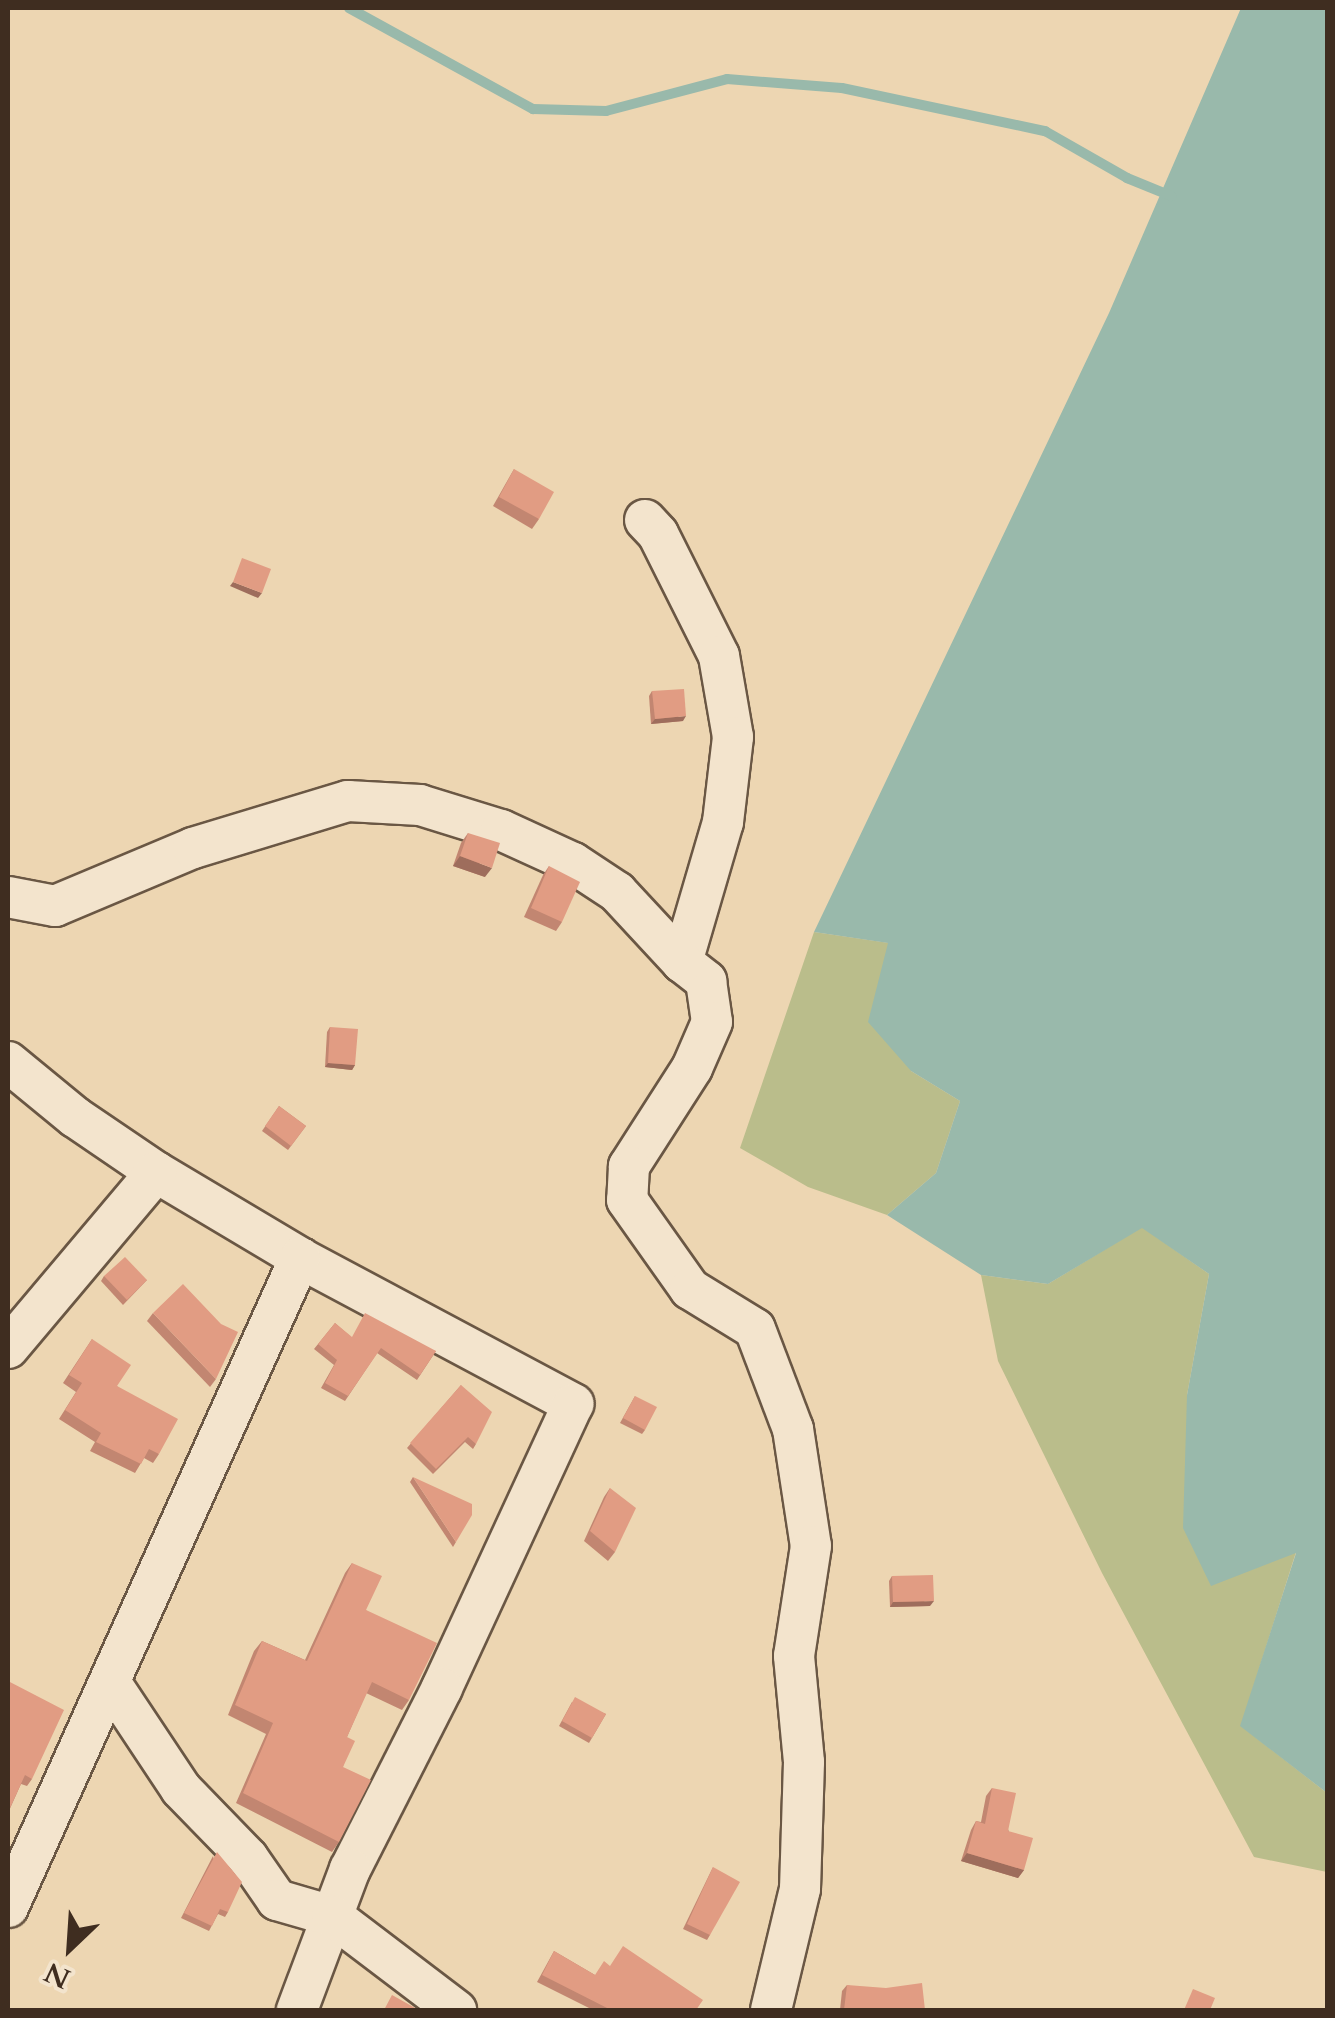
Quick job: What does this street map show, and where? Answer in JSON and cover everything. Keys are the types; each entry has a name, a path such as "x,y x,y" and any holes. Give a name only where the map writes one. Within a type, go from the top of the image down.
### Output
{"street":[{"path":"645,520 658,534 720,656 733,737 723,822 682,962"},
{"path":"8,897 55,906 192,848 348,802 420,804 501,830 572,863 617,892 682,962 706,981 712,1022 692,1068 629,1166 627,1200 690,1289 756,1329 793,1428 812,1546 794,1656 804,1762 800,1889 771,2010"},
{"path":"8,1062 75,1116 156,1172 300,1258 573,1404 442,1688 350,1869 297,2010"},
{"path":"8,1348 156,1172"},
{"path":"8,1907 300,1258"},
{"path":"110,1682 180,1788 248,1858 278,1900 332,1916 456,2010"}],"green space":[{"path":"814,932 889,943 911,1071 960,1101 936,1173 887,1215 808,1187 740,1148"},
{"path":"1142,1227 1209,1274 1187,1395 1296,1552 1241,1726 1327,1793 1327,1872 1254,1857 1102,1573 998,1361 981,1275 1048,1284"}],"shaded area":[{"path":"1241,8 1328,8 1327,1793 1240,1726 1296,1553 1211,1586 1183,1528 1187,1395 1209,1274 1142,1228 1048,1284 981,1275 887,1215 936,1173 960,1101 911,1071 868,1022 888,943 814,932 1109,313"}],"building":[{"path":"514,469 554,492 539,519 499,497"},
{"path":"242,558 271,569 262,593 233,582"},
{"path":"684,689 686,716 655,719 652,691"},
{"path":"468,833 500,843 492,868 460,856"},
{"path":"549,866 580,882 562,922 531,908"},
{"path":"330,1027 358,1029 355,1065 328,1063"},
{"path":"279,1106 306,1126 291,1146 265,1126"},
{"path":"125,1257 147,1280 127,1300 104,1276"},
{"path":"183,1284 221,1324 238,1332 216,1379 153,1313"},
{"path":"365,1313 436,1351 420,1375 381,1348 348,1396 325,1383 337,1360 318,1344 335,1323 352,1337"},
{"path":"92,1339 131,1365 117,1386 178,1419 159,1454 149,1449 141,1464 96,1442 101,1433 65,1410 82,1383 69,1375"},
{"path":"461,1385 492,1412 476,1444 468,1437 436,1469 410,1443"},
{"path":"635,1396 657,1407 645,1430 623,1418"},
{"path":"413,1477 472,1504 472,1515 456,1542"},
{"path":"610,1488 636,1508 615,1552 590,1531"},
{"path":"352,1563 382,1576 366,1610 437,1643 409,1700 372,1682 347,1737 355,1741 343,1767 371,1780 339,1842 243,1793 273,1723 235,1705 262,1641 307,1661"},
{"path":"933,1575 934,1601 893,1602 892,1576"},
{"path":"8,1681 64,1710 32,1779 25,1775 10,1808 8,1807"},
{"path":"575,1697 606,1714 592,1738 562,1721"},
{"path":"992,1788 1016,1793 1008,1831 1033,1838 1024,1870 967,1853 976,1821 985,1824"},
{"path":"217,1852 242,1882 228,1912 220,1909 212,1926 184,1913"},
{"path":"713,1867 740,1882 710,1935 687,1924"},
{"path":"623,1946 703,2000 696,2010 611,2010 542,1975 554,1951 595,1975 604,1961 610,1966"},
{"path":"922,1983 925,2010 844,2010 847,1985 886,1988"},
{"path":"1193,1989 1215,1998 1210,2010 1184,2010"},
{"path":"392,1995 417,2009 384,2010"}],"waterway":[{"path":"349,8 533,109 606,111 727,79 842,88 1045,131 1127,178 1171,196"}]}
